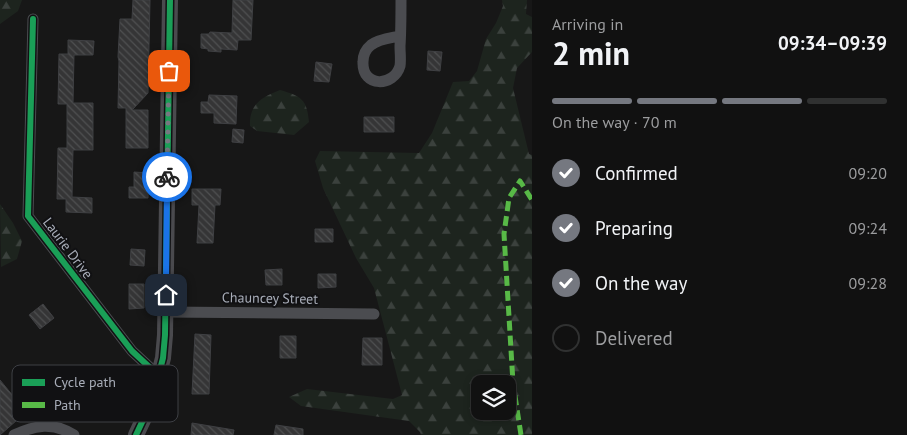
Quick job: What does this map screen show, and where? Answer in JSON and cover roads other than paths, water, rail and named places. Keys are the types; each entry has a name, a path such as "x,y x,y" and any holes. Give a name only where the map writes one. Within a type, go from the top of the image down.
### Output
{"street":[{"path":"161,365 165,312 170,0"},
{"path":"400,36 401,0"},
{"name":"Laurie Drive","path":"33,19 28,216 132,351 147,365"},
{"name":"Chauncey Street","path":"165,312 374,314"},
{"path":"136,435 142,422"},
{"path":"14,435 37,426 60,429 74,435"}]}
